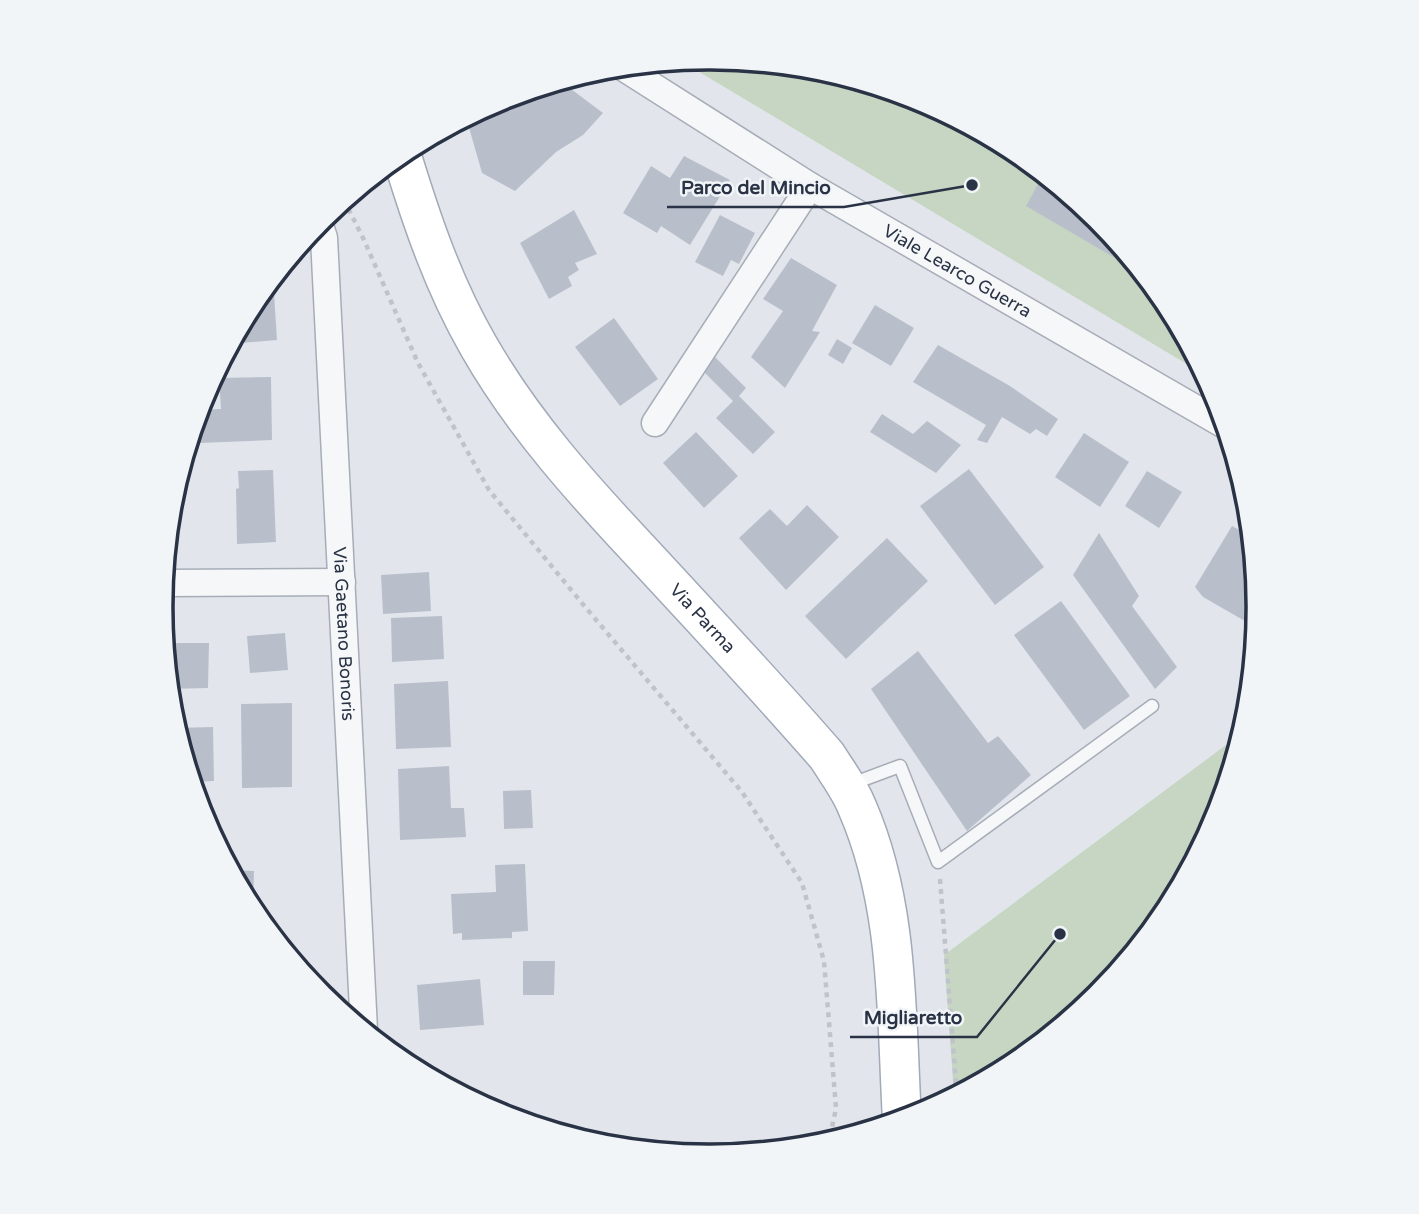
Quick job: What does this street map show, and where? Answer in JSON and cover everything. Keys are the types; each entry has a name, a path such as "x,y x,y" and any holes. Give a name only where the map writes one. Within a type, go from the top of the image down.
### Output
{"main road":[{"name":"Via Parma","path":"405,165 430,243 451,295 513,401 545,445 587,494 827,756 856,804 870,838 892,939 901,1108"}],"street":[{"name":"Viale Learco Guerra","path":"636,75 810,186 1212,418"},
{"path":"655,423 810,186"},
{"name":"Via Gaetano Bonoris","path":"321,236 363,1018"},
{"path":"173,583 342,582"}],"lane":[{"path":"846,787 900,766 938,862 1152,706"}],"path":[{"path":"349,209 418,363 489,490 742,792 802,884 824,961 836,1108 831,1130"},
{"path":"938,862 956,1084"}],"green space":[{"path":"697,70 780,75 848,88 915,111 978,142 1036,181 1089,227 1136,280 1189,365"},
{"path":"1229,743 1206,813 1191,845 1175,875 1136,934 1064,1011 1008,1053 953,1086 944,955"}],"building":[{"path":"570,88 603,113 583,135 556,152 515,191 482,173 469,127 472,125 537,98"},
{"path":"684,156 730,180 690,245 661,226 657,233 623,213 651,166 670,178"},
{"path":"1038,184 1064,203 1120,261 1026,206"},
{"path":"574,210 597,254 575,263 579,270 568,277 572,286 549,299 520,243"},
{"path":"720,215 755,233 739,264 731,260 723,276 695,262"},
{"path":"791,258 837,285 812,331 820,332 785,388 751,357 783,311 763,299"},
{"path":"274,293 277,340 241,343"},
{"path":"875,305 914,328 891,366 852,343"},
{"path":"614,318 658,379 620,406 575,347"},
{"path":"837,339 852,348 843,364 828,355"},
{"path":"938,345 1010,386 1058,419 1047,436 1036,429 1030,434 1002,417 987,443 977,440 986,425 913,382"},
{"path":"713,355 746,388 739,396 775,432 753,454 716,418 733,401 700,368"},
{"path":"271,377 272,440 199,443 210,409 221,409 220,387 224,378"},
{"path":"882,414 913,434 927,421 961,445 936,473 870,432"},
{"path":"696,432 738,476 704,508 663,463"},
{"path":"1084,433 1129,462 1100,507 1055,477"},
{"path":"969,469 1044,567 995,605 920,506"},
{"path":"273,470 276,542 237,544 238,471"},
{"path":"1147,471 1182,492 1159,528 1125,506"},
{"path":"807,505 839,537 786,590 739,538 770,509 787,526"},
{"path":"1232,526 1241,531 1246,621 1203,597 1195,587"},
{"path":"1099,533 1139,596 1132,606 1177,667 1155,689 1073,575"},
{"path":"887,538 928,581 846,659 805,616"},
{"path":"429,572 431,611 383,614 381,575"},
{"path":"1061,601 1130,696 1084,730 1014,635"},
{"path":"442,616 444,659 392,662 391,618"},
{"path":"285,633 288,670 250,673 247,636"},
{"path":"174,643 209,643 208,688 179,689"},
{"path":"918,651 988,743 998,736 1031,775 967,831 871,689"},
{"path":"448,681 451,747 396,749 394,684"},
{"path":"292,703 292,787 242,788 241,704"},
{"path":"213,727 214,781 202,782 187,728"},
{"path":"449,766 451,808 464,808 466,837 400,840 398,769"},
{"path":"531,790 533,828 504,829 503,791"},
{"path":"525,864 528,931 512,932 512,938 462,940 462,933 453,934 451,894 496,892 495,865"},
{"path":"242,870 254,871 254,890"},
{"path":"523,961 555,961 554,995 523,995"},
{"path":"480,979 484,1025 420,1030 417,985"}],"place":[{"name":"Parco del Mincio","path":"972,185"},
{"name":"Migliaretto","path":"1060,934"}]}
